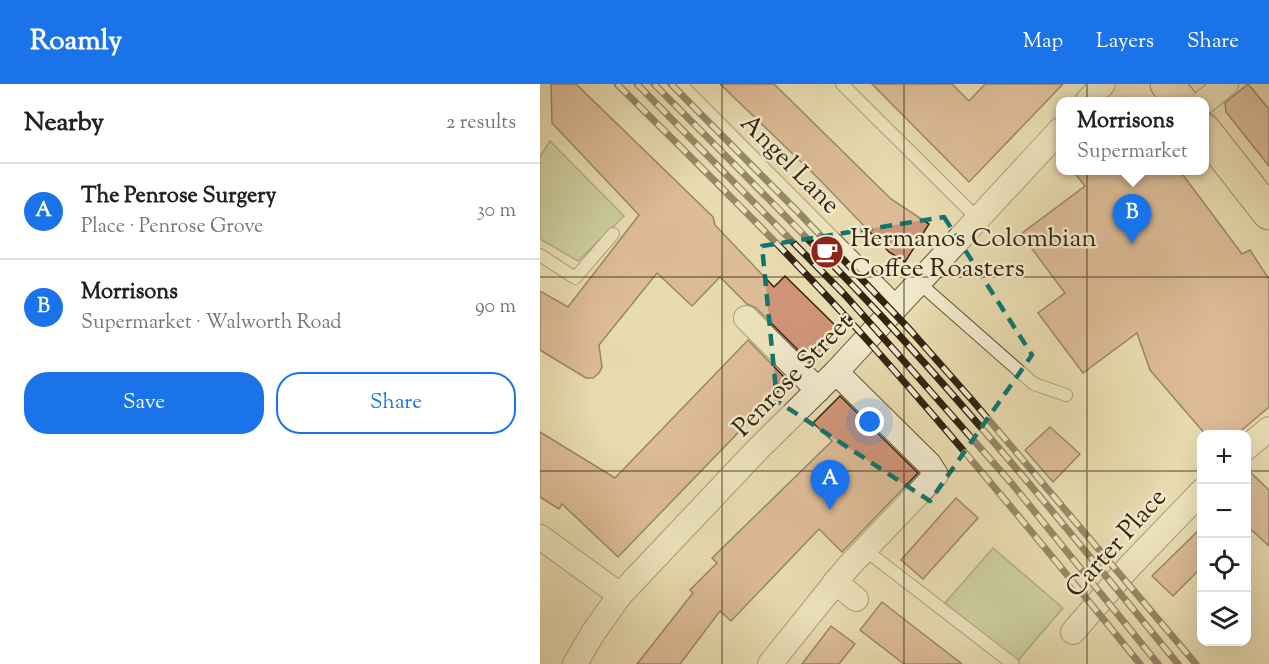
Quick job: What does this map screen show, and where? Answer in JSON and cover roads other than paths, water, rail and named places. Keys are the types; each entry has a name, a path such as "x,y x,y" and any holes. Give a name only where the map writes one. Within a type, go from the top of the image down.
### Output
{"main road":[{"path":"1167,84 1177,97"},
{"path":"1209,136 1269,213"}],"street":[{"name":"Angel Lane","path":"672,84 895,308"},
{"path":"1091,97 1103,84"},
{"path":"1209,98 1226,84"},
{"name":"Penrose Street","path":"575,664 593,633 620,595 758,449 836,372 1056,134"},
{"path":"746,318 818,390"},
{"path":"770,664 835,582 936,475 929,464 836,372"},
{"path":"1251,444 1269,429"},
{"name":"Carter Place","path":"1072,632 1129,567 1197,496"},
{"path":"540,537 620,595"},
{"path":"835,582 856,599"}],"lane":[{"path":"842,84 978,218"},
{"path":"540,255 575,278 613,234"},
{"path":"918,282 1034,384 1066,395"},
{"path":"864,549 1013,664"}],"railway":[{"path":"617,84 776,243 868,341 972,461 1140,664"},
{"path":"637,84 845,295 1013,485 1158,664"},
{"path":"654,84 771,201 924,363 1035,490 1178,664"},
{"path":"671,84 800,214 911,331 1196,664"}],"place":[{"name":"Morrisons","path":"1132,244"},
{"name":"Hermanos Colombian Coffee Roasters","path":"827,252"},
{"name":"The Penrose Surgery","path":"830,510"}]}
